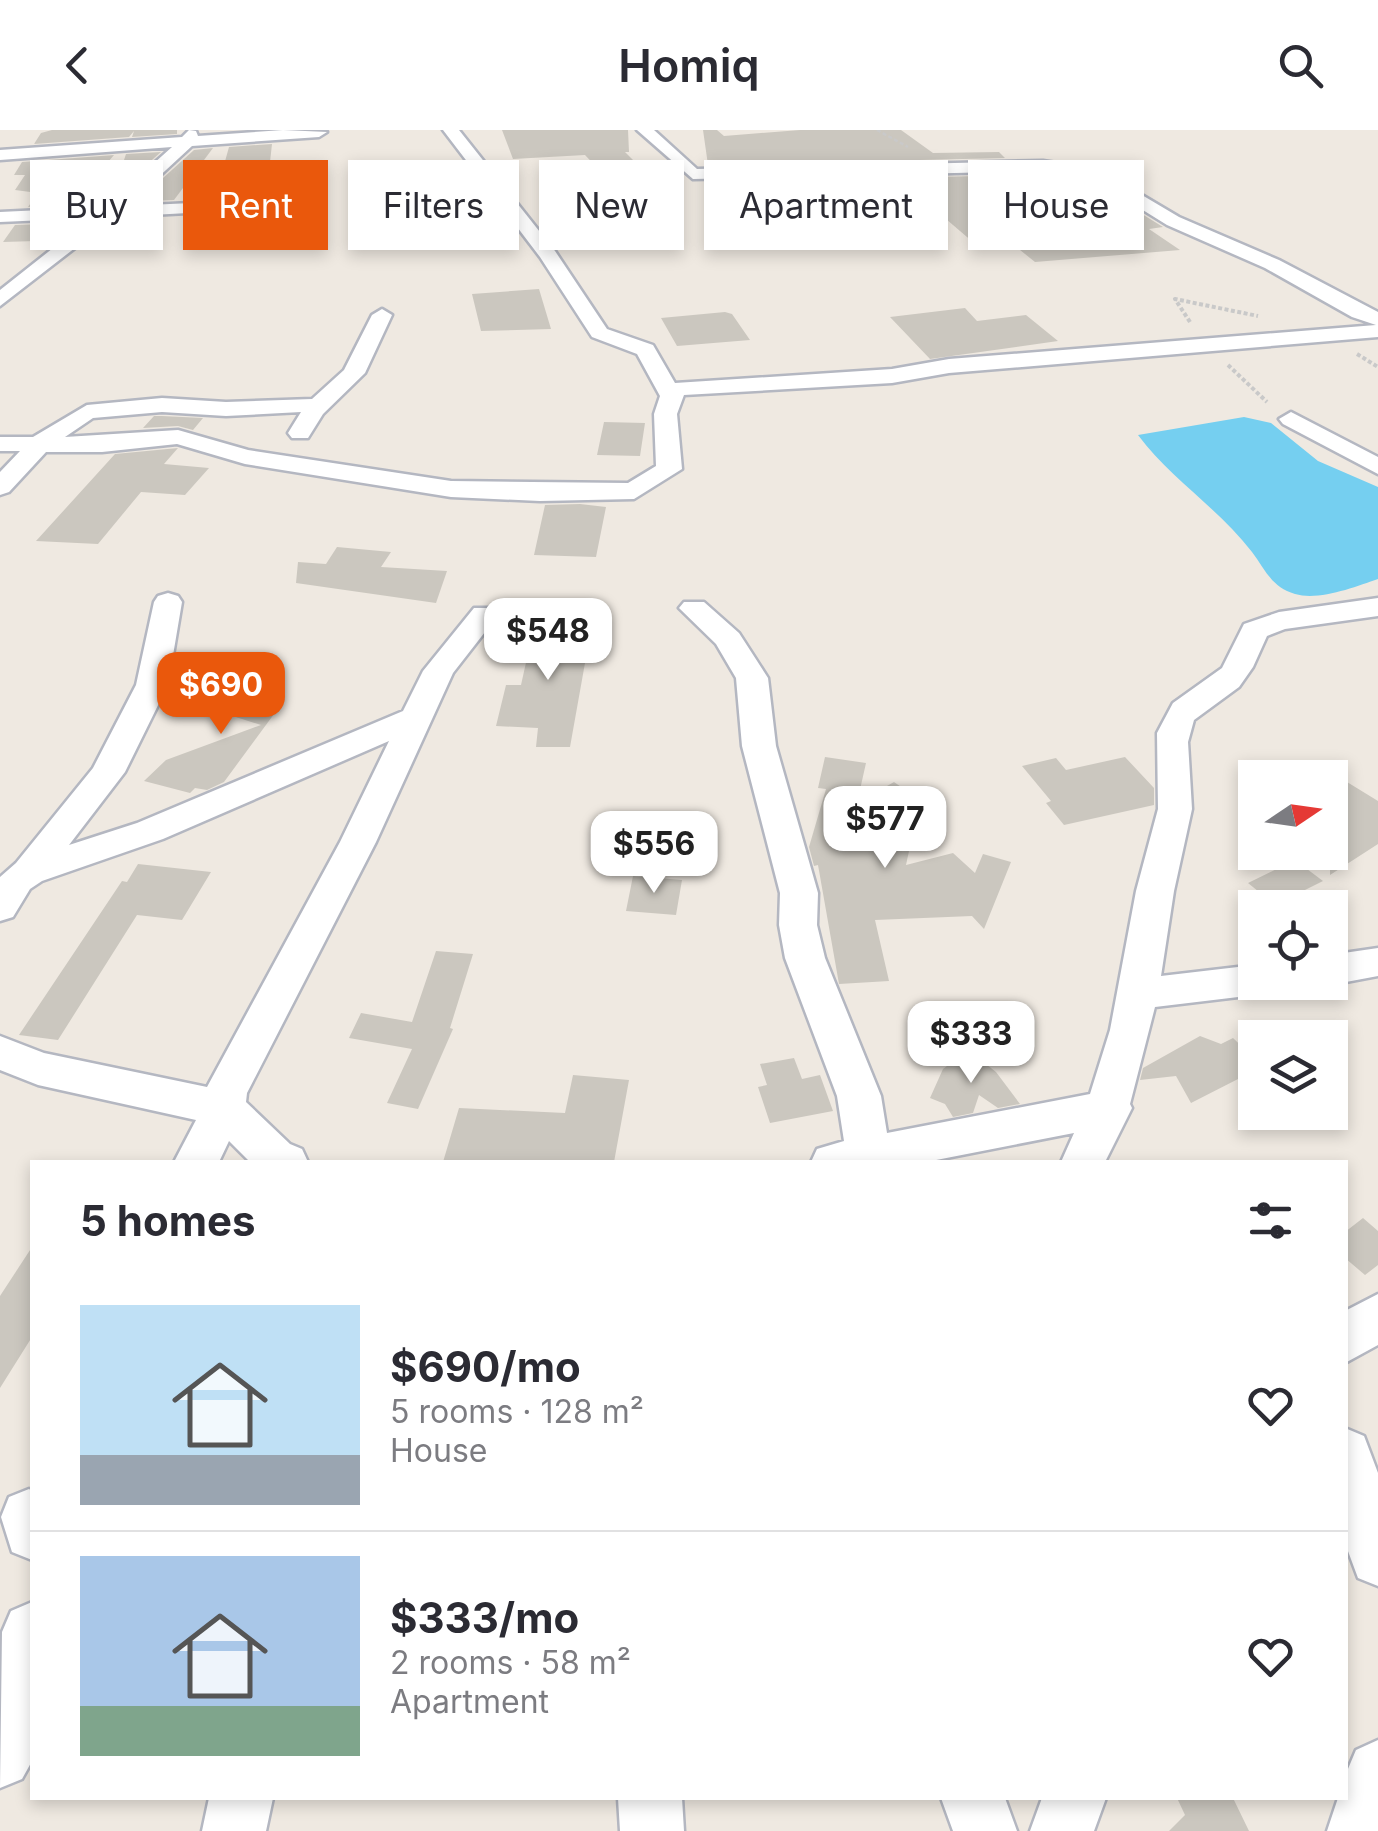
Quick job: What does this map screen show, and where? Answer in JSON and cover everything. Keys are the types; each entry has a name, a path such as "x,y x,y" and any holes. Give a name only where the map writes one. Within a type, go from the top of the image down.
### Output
{"street":[{"path":"451,130 548,254 600,333 606,339 645,350 670,394"},
{"path":"0,444 102,445 178,437 245,457 406,478 451,490 634,491 669,469 666,407 670,394 678,389 892,376 949,366 1378,331 1369,316 1272,264 1173,221 1092,172 1043,166 694,174 645,130"},
{"path":"0,155 190,136 319,132"},
{"path":"163,162 190,136"},
{"path":"0,217 30,215"},
{"path":"0,300 62,250"},
{"path":"0,281 56,276"},
{"path":"282,462 314,410 354,373 382,315"},
{"path":"4,473 87,412 162,405 226,409 309,404"},
{"path":"1290,419 1378,467"},
{"path":"29,872 108,772 152,685 168,602"},
{"path":"1083,1160 1110,1108 1140,994 1156,888 1176,807 1173,733 1183,713 1194,697 1220,688 1236,671 1255,630 1279,622 1378,606"},
{"path":"694,608 728,639 752,678 759,746 799,893 798,924 805,958 859,1096 856,1160 1110,1108"},
{"path":"207,1158 224,1108 224,1094 358,842 438,671 484,614"},
{"path":"0,908 17,880 29,872 150,831 416,718"},
{"path":"1348,967 1378,962"},
{"path":"1140,994 1238,982"},
{"path":"0,1052 38,1068 224,1108 281,1160"},
{"path":"1348,1337 1378,1317"},
{"path":"1348,1464 1378,1558"},
{"path":"0,1757 20,1724 30,1647"},
{"path":"1359,1831 1378,1772"},
{"path":"234,1831 241,1800"},
{"path":"650,1800 652,1831"},
{"path":"974,1800 985,1831"},
{"path":"1062,1831 1073,1800"}],"water":[{"path":"1244,417 1271,423 1318,461 1378,487 1378,579 1315,596 1295,594 1280,587 1239,536 1138,435"}],"building":[{"path":"177,130 177,134 132,137 134,131 129,137 34,144 41,133"},
{"path":"502,130 628,130 629,152 625,152 633,160 590,160 585,155 513,159"},
{"path":"703,130 717,130 724,136 800,130 901,130 933,153 999,152 1005,158 920,160 707,160"},
{"path":"272,144 270,160 225,160 229,147"},
{"path":"213,148 204,160 183,160 183,188 174,200 163,200 163,178 194,150"},
{"path":"161,152 152,160 124,160 126,154"},
{"path":"114,155 110,160 48,160"},
{"path":"30,161 30,192 15,190 25,175 14,175 22,162"},
{"path":"968,176 968,238 948,221 948,177"},
{"path":"1144,215 1163,227 1149,229 1180,250 1035,262 1020,250 1144,250"},
{"path":"15,225 30,225 30,241 3,242"},
{"path":"539,289 551,329 481,331 472,294"},
{"path":"965,308 977,321 1026,315 1058,341 930,359 890,317"},
{"path":"732,314 750,340 677,346 661,318"},
{"path":"154,416 203,418 193,430 178,426 143,428"},
{"path":"604,422 645,423 640,456 597,455"},
{"path":"178,448 164,464 209,468 185,495 141,492 98,544 36,541 115,454"},
{"path":"545,505 606,507 596,557 534,555"},
{"path":"337,547 391,552 381,567 447,571 436,603 296,583 298,562 326,564"},
{"path":"537,613 575,616 569,634 590,635 570,747 536,747 538,728 496,726 506,685 521,685"},
{"path":"242,664 253,683 280,684 272,699 285,699 224,782 207,790 195,788 190,793 144,781 166,760 261,725 195,704 196,694 224,696"},
{"path":"825,757 866,763 857,803 894,782 920,800 906,865 953,853 975,873 983,854 1011,862 984,929 972,916 875,920 889,981 839,984 818,865 814,866 809,847 826,789 818,788"},
{"path":"1125,757 1154,788 1154,805 1064,825 1046,803 1051,801 1022,766 1056,758 1066,770"},
{"path":"1348,783 1378,801 1378,844 1348,863"},
{"path":"138,864 211,872 182,920 137,915 58,1040 19,1035 122,881 127,882"},
{"path":"1275,870 1308,870 1323,881 1305,890 1257,890 1248,883"},
{"path":"633,876 682,880 676,915 626,911"},
{"path":"436,951 473,954 450,1028 453,1029 418,1109 387,1103 412,1049 349,1038 361,1013 412,1022"},
{"path":"1200,1036 1221,1044 1233,1038 1238,1043 1238,1079 1191,1103 1176,1076 1140,1080 1143,1068"},
{"path":"968,1050 996,1072 1020,1104 998,1108 979,1095 973,1113 953,1117 945,1104 930,1098 943,1069"},
{"path":"794,1058 802,1079 820,1075 833,1111 770,1123 758,1087 767,1085 760,1064"},
{"path":"573,1075 629,1080 614,1160 444,1160 459,1108 565,1113"},
{"path":"1363,1218 1378,1231 1378,1265 1365,1275 1348,1261 1348,1230"},
{"path":"30,1250 30,1340 0,1388 0,1296"},
{"path":"1178,1800 1234,1800 1249,1831 1169,1831 1185,1815"}]}
